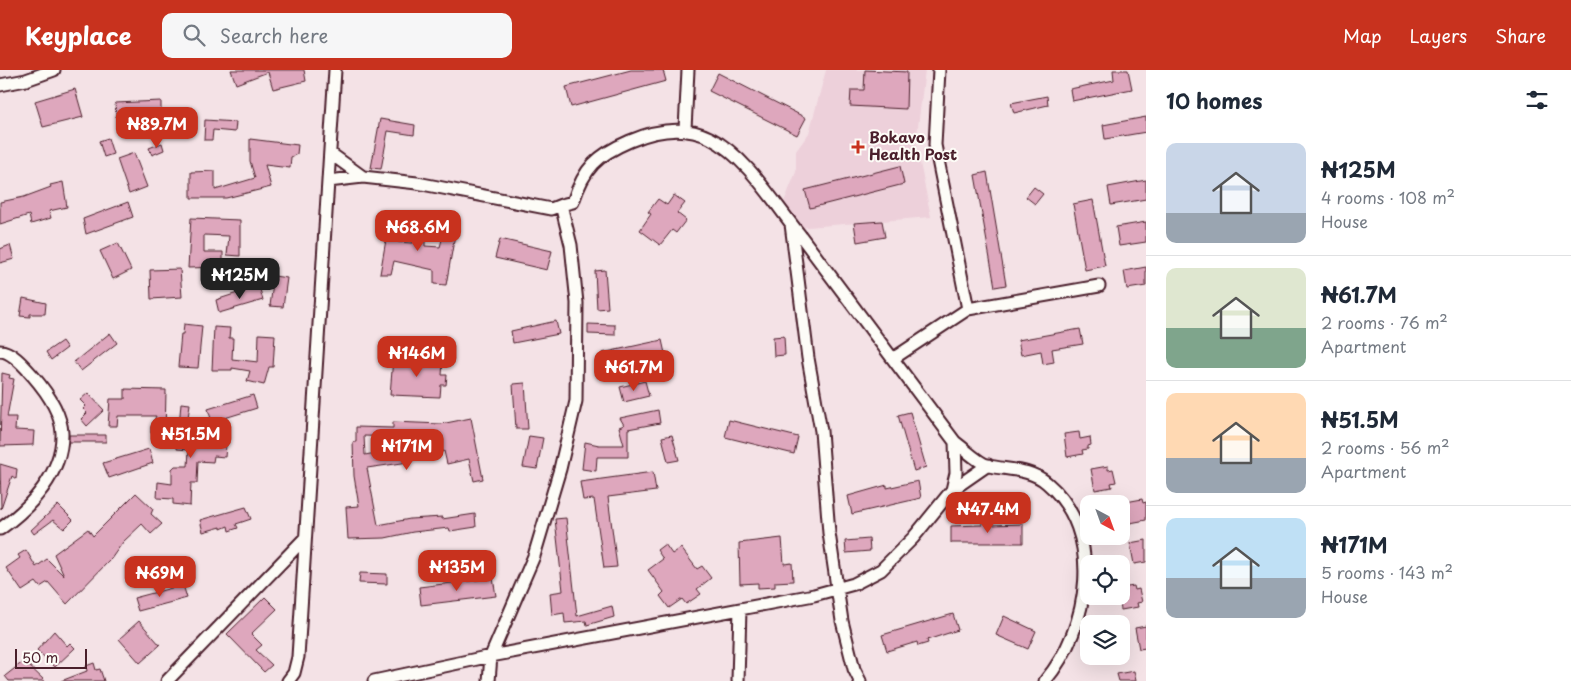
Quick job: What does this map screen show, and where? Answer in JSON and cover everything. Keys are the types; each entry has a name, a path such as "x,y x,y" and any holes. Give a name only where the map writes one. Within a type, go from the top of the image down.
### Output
{"street":[{"path":"0,86 26,80 54,70"},
{"path":"293,680 298,657 335,70"},
{"path":"685,129 688,70"},
{"path":"939,70 935,145 968,309"},
{"path":"328,181 363,177 417,183 551,210 573,202 587,171 604,153 638,138 673,129 685,129 710,138 736,156 894,358 955,442 988,466 1026,472 1046,481 1071,512 1080,536 1085,561 1086,588 1079,617 1068,644 1045,681"},
{"path":"330,153 363,177"},
{"path":"489,681 491,656 534,556 560,469 576,400 577,303 571,245 561,205"},
{"path":"791,224 808,358 820,431 829,533 848,648 860,681"},
{"path":"894,358 968,309 1099,286"},
{"path":"0,351 6,351 24,366 38,382 58,416 62,433 57,459 46,485 23,511 0,529"},
{"path":"952,490 956,473 955,442"},
{"path":"374,681 491,656 838,590 868,578 890,563 952,490 988,466"},
{"path":"167,681 305,538"},
{"path":"738,681 740,609"}],"shaded area":[{"name":"Bokavo Health Post","path":"826,70 925,70 916,143 931,217 783,229 784,202 796,172 796,151 809,133"}],"building":[{"path":"231,70 304,70 306,81 273,89 268,72 236,84"},
{"path":"631,70 663,70 666,81 571,107 566,87"},
{"path":"865,70 907,72 906,109 850,106 851,90 864,90"},
{"path":"1113,70 1128,70 1132,89 1072,101 1070,89 1114,80"},
{"path":"718,73 806,118 797,135 709,91"},
{"path":"75,89 83,117 43,127 35,101"},
{"path":"1047,96 1048,105 1014,113 1011,103"},
{"path":"161,101 161,117 154,117 154,115 116,117 115,103"},
{"path":"1146,117 1146,132 1105,139 1103,125"},
{"path":"380,119 415,125 414,135 388,131 381,169 371,168"},
{"path":"205,120 236,122 235,132 213,130 212,140 204,140"},
{"path":"108,138 113,154 104,157 99,141"},
{"path":"250,139 298,145 297,154 291,157 290,168 265,165 271,187 226,198 191,198 191,172 215,171 215,190 255,178 250,161"},
{"path":"162,143 164,150 152,155 149,148"},
{"path":"134,153 147,187 129,194 117,159"},
{"path":"900,166 904,184 810,208 805,190"},
{"path":"987,172 1006,285 995,287 975,175"},
{"path":"1146,180 1146,199 1111,205 1108,187"},
{"path":"63,182 67,207 49,211 51,218 31,224 29,215 0,224 0,202 24,197 51,187 50,185"},
{"path":"1034,187 1043,194 1035,204 1026,197"},
{"path":"674,195 685,203 677,213 686,220 676,233 672,230 660,245 640,230 651,214 648,212 658,199 667,205"},
{"path":"1093,200 1105,266 1085,270 1073,204"},
{"path":"128,202 133,217 86,234 83,219"},
{"path":"390,217 401,217 398,242 412,243 416,238 425,239 425,246 440,247 446,225 456,229 446,285 434,284 434,270 394,261 391,274 380,274"},
{"path":"191,218 240,220 240,256 227,255 229,236 204,235 204,252 223,252 223,267 188,268"},
{"path":"882,221 885,237 857,242 854,223"},
{"path":"1146,222 1146,242 1119,246 1116,227"},
{"path":"500,239 552,251 547,270 495,258"},
{"path":"118,243 131,270 113,279 100,251"},
{"path":"10,245 14,259 0,263 0,249"},
{"path":"1146,267 1146,286 1127,289 1124,271"},
{"path":"180,269 182,297 151,299 150,270"},
{"path":"605,270 608,308 597,309 595,271"},
{"path":"274,276 287,278 283,307 270,306"},
{"path":"259,286 263,300 219,313 216,300"},
{"path":"23,298 46,303 45,314 30,314 30,317 20,316"},
{"path":"556,321 559,334 513,343 511,331"},
{"path":"184,324 202,326 198,368 178,367 181,334 183,334"},
{"path":"588,324 615,325 615,335 588,334"},
{"path":"214,327 230,328 229,338 233,338 232,359 258,362 259,334 275,335 273,367 269,367 264,385 247,381 250,371 232,368 232,370 212,370"},
{"path":"1080,329 1083,344 1052,349 1054,362 1043,364 1041,351 1021,355 1018,340"},
{"path":"110,333 117,343 81,371 74,362"},
{"path":"784,336 785,355 774,356 773,337"},
{"path":"662,340 666,358 606,370 602,353"},
{"path":"62,341 67,348 51,360 46,352"},
{"path":"393,358 443,361 442,375 447,375 446,385 441,385 440,397 390,395"},
{"path":"2,373 10,375 9,378 14,379 7,417 16,417 15,430 34,431 33,445 0,446"},
{"path":"645,381 649,396 624,402 620,387"},
{"path":"525,383 528,429 516,429 513,384"},
{"path":"125,389 166,390 165,437 156,438 151,433 151,427 156,416 118,416 117,426 108,426 110,399 125,399"},
{"path":"88,393 104,410 87,426 81,419 87,413 83,409 86,406 80,400"},
{"path":"253,395 257,408 212,422 208,409"},
{"path":"181,403 190,404 186,431 227,433 225,457 214,456 213,462 198,461 197,483 191,483 190,506 173,504 173,499 157,498 158,482 172,484 172,469 175,466 188,466 189,450 177,449"},
{"path":"658,410 660,423 628,429 628,457 597,457 596,471 582,469 585,442 599,445 624,445 619,427 624,425 620,418"},
{"path":"910,412 926,467 914,471 898,415"},
{"path":"471,418 483,479 474,481 469,459 447,464 444,451 402,463 367,468 378,525 410,519 442,517 442,519 475,514 476,527 450,531 449,528 413,532 385,538 348,539 346,507 359,506 354,476 353,442 356,442 356,427 393,428 393,422 441,424","holes":["364,436 434,438 434,442 365,455"]},
{"path":"729,420 798,437 794,454 725,437"},
{"path":"1079,432 1080,439 1090,437 1091,445 1088,446 1088,449 1082,450 1083,454 1067,457 1064,434"},
{"path":"69,435 106,435 106,442 69,442"},
{"path":"672,435 679,460 668,462 662,437"},
{"path":"529,436 543,438 537,469 523,467"},
{"path":"149,449 153,463 109,478 103,463"},
{"path":"0,464 17,469 16,479 12,476 1,509"},
{"path":"1108,466 1108,470 1113,469 1116,482 1111,483 1112,487 1095,490 1091,469"},
{"path":"653,472 656,491 608,497 617,567 604,568 594,499 583,500 580,482"},
{"path":"918,481 921,498 852,514 848,496 887,485 887,488"},
{"path":"136,493 153,509 151,514 162,524 151,534 142,524 123,542 111,559 67,604 48,582 40,587 36,582 22,591 6,568 20,558 18,555 26,550 36,567 47,559 64,576 54,554 88,529 93,536"},
{"path":"1142,499 1143,503 1146,502 1146,520 1130,523 1130,501"},
{"path":"58,505 73,520 64,529 53,520 34,534 31,530"},
{"path":"246,507 251,519 236,524 238,528 229,531 228,526 203,532 200,520"},
{"path":"566,518 577,616 612,606 614,617 587,625 586,621 565,623 564,613 552,615 550,593 563,591 555,519"},
{"path":"982,522 991,522 992,525 1023,524 1023,543 951,543 951,526 982,525"},
{"path":"782,538 784,564 792,563 793,581 775,582 775,587 758,588 758,583 740,584 739,543"},
{"path":"869,539 870,551 846,553 845,541"},
{"path":"1146,540 1146,562 1134,564 1130,543"},
{"path":"665,544 672,554 681,548 697,569 702,566 711,578 697,589 701,594 686,604 682,599 669,608 660,596 664,592 648,570 663,559 657,550"},
{"path":"360,573 387,574 387,584 359,583"},
{"path":"493,578 496,596 421,605 419,587"},
{"path":"183,585 187,598 138,611 134,598"},
{"path":"1134,586 1135,590 1139,589 1142,602 1137,603 1138,607 1121,610 1120,605 1130,605 1130,587"},
{"path":"265,597 277,609 251,634 262,645 256,650 272,665 264,672 227,634"},
{"path":"953,614 958,630 927,640 928,643 918,646 917,642 887,651 882,635"},
{"path":"1004,616 1036,631 1028,649 996,635"},
{"path":"139,621 160,645 140,663 119,639"},
{"path":"1146,626 1146,648 1139,649 1135,628"},
{"path":"54,631 67,646 70,643 75,648 55,667 37,650"},
{"path":"24,661 45,681 9,681 5,676"},
{"path":"94,663 96,670 100,669 104,681 61,681 87,671 86,666"},
{"path":"1134,671 1136,681 1119,681 1117,674"}],"place":[{"name":"Bokavo Health Post","path":"858,147"}]}
